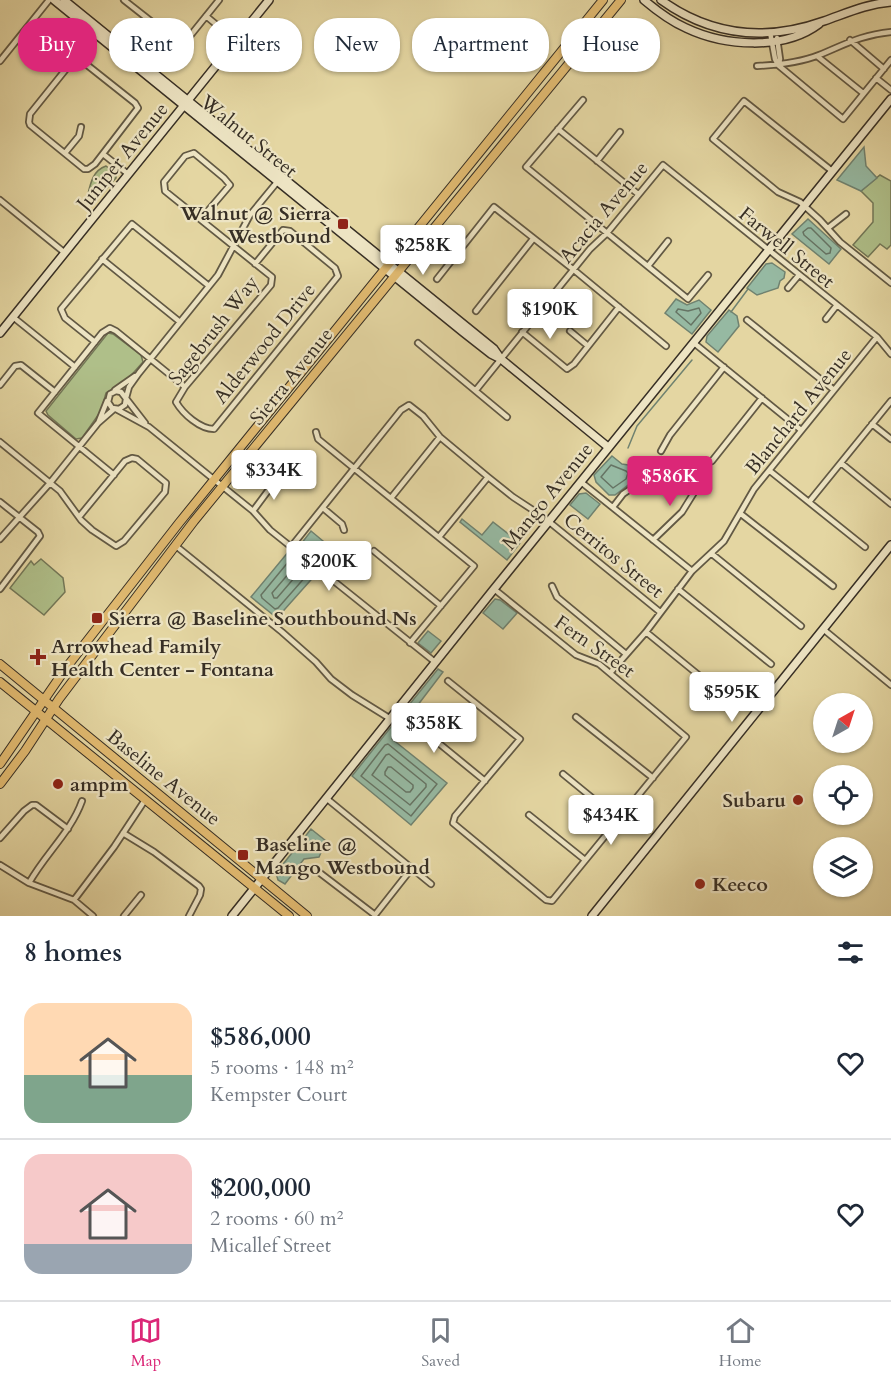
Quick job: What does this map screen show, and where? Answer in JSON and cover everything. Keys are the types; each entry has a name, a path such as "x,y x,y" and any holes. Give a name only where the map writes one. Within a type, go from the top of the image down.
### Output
{"main road":[{"name":"Sierra Avenue","path":"0,764 87,642 214,480 603,0"},
{"name":"Sierra Avenue","path":"0,784 54,708 222,486 621,0"},
{"name":"Baseline Avenue","path":"0,664 307,916"},
{"name":"Baseline Avenue","path":"0,682 289,916"}],"street":[{"path":"0,61 49,0"},
{"name":"Walnut Street","path":"54,0 76,18"},
{"name":"Walnut Street","path":"64,0 387,267"},
{"path":"124,0 132,2 176,43 183,44 219,0"},
{"name":"Juniper Avenue","path":"255,18 269,0"},
{"path":"644,0 678,24 706,36 736,41 774,36 822,22 854,9 891,2"},
{"path":"661,0 691,19 718,29 774,36"},
{"path":"757,66 778,65 817,56 850,40 875,33 891,32"},
{"name":"Walnut Street","path":"97,35 187,103 278,182 396,274 490,354 501,359 608,447"},
{"path":"774,36 780,59 778,65"},
{"path":"850,40 884,69"},
{"path":"817,56 863,93"},
{"path":"778,65 843,119 891,60"},
{"path":"64,72 30,114 29,122 84,169 88,169 104,154 138,108 135,103 95,72"},
{"name":"Juniper Avenue","path":"0,333 212,72"},
{"path":"876,78 891,90"},
{"name":"Mango Avenue","path":"232,916 389,718 891,99"},
{"path":"583,100 526,167 688,299 708,275"},
{"path":"832,171 744,101 713,139 778,192 805,207 847,248 891,283"},
{"path":"65,153 79,136 81,127"},
{"path":"558,129 638,194"},
{"path":"597,161 620,132"},
{"path":"201,219 230,185 194,153 185,156 164,182 165,191 255,264"},
{"path":"104,154 128,174"},
{"name":"Acacia Avenue","path":"476,390 590,249 607,233 663,165"},
{"name":"Farwell Street","path":"663,165 877,338 891,354"},
{"path":"0,539 50,483 98,423 116,409 123,407 129,387 139,372 218,275 250,215 278,182"},
{"path":"0,201 64,253"},
{"path":"437,279 494,207 666,346"},
{"path":"828,228 846,214"},
{"path":"95,342 65,318 61,309 132,224 209,286"},
{"name":"Alderwood Drive","path":"176,402 179,408 205,429 214,429 338,276 335,268 290,231 283,230 255,264"},
{"path":"476,311 532,239"},
{"path":"648,266 668,241"},
{"path":"102,259 180,322"},
{"name":"Sagebrush Way","path":"176,402 185,387 271,285 272,277 255,264"},
{"path":"788,288 799,274"},
{"path":"826,318 837,305"},
{"path":"522,332 567,369 574,364 619,307"},
{"path":"14,316 75,367"},
{"path":"747,320 834,390"},
{"path":"114,475 38,413 102,333 110,328 116,331 185,387"},
{"path":"570,331 588,346"},
{"name":"Blanchard Avenue","path":"610,673 646,632 692,571 724,541 750,495 877,338"},
{"path":"418,343 507,417"},
{"path":"694,343 801,430"},
{"path":"0,385 15,366 21,365 56,392"},
{"path":"661,451 670,435 724,367"},
{"path":"98,423 113,392 139,372"},
{"path":"113,392 121,392 149,427"},
{"path":"712,461 762,398"},
{"path":"108,399 109,405 149,427 253,511 270,530 435,662"},
{"path":"809,502 891,401"},
{"path":"291,547 406,406 412,406 440,437 391,498"},
{"path":"872,424 891,439"},
{"path":"316,432 318,439 474,566 410,643"},
{"name":"Cerritos Street","path":"440,437 513,497 549,521 660,612"},
{"path":"0,442 60,491 79,517 92,530 116,546 124,542 165,492 166,483 137,459 132,458 125,461 79,517"},
{"path":"841,463 891,504"},
{"path":"613,507 623,494 641,482 646,470"},
{"path":"770,471 865,548"},
{"path":"439,537 488,477"},
{"path":"253,511 276,480"},
{"path":"581,482 692,571"},
{"path":"653,540 682,512 700,483"},
{"path":"0,502 40,536 0,589"},
{"path":"323,508 342,524 344,530"},
{"path":"741,514 833,586"},
{"path":"592,916 891,545"},
{"path":"176,546 282,632 331,679 389,718"},
{"path":"374,551 441,606"},
{"path":"712,554 801,626"},
{"path":"552,586 557,597 626,654"},
{"name":"Fern Street","path":"494,589 576,655 599,664 686,737 652,778"},
{"name":"Cerritos Street","path":"678,590 771,664"},
{"path":"823,629 891,685"},
{"path":"646,632 734,704"},
{"path":"448,681 520,739 453,818 453,823 549,901 554,899 652,778 576,717"},
{"path":"397,709 485,780"},
{"path":"563,774 618,819"},
{"path":"326,797 431,884"},
{"path":"74,900 145,800"},
{"path":"29,883 78,814 82,801"},
{"path":"0,838 32,805 68,829"},
{"path":"529,815 585,860"},
{"path":"123,833 154,852 201,889 200,896 189,916"},
{"path":"0,865 29,883 74,900 93,916"},
{"path":"320,873 375,915 412,868"},
{"path":"124,916 141,895"}],"shaded area":[{"path":"106,166 116,174 116,178 91,206 86,202 92,180 101,168"},
{"path":"880,175 891,181 891,245 887,249 880,244 868,257 853,245 873,222 873,203 861,191"},
{"path":"108,333 113,334 141,355 143,362 127,380 106,393 101,411 82,438 76,439 46,411"},
{"path":"41,559 63,578 65,592 44,615 10,588 31,561 34,565"}],"water":[{"path":"864,147 866,166 877,178 861,191 837,180"},
{"path":"808,219 841,249 829,264 792,234"},
{"path":"772,263 785,272 778,288 757,295 747,288 766,264"},
{"path":"676,299 687,305 699,300 711,310 692,334 665,313"},
{"path":"729,310 737,316 739,326 718,352 706,342 707,336"},
{"path":"612,456 622,464 635,466 632,482 615,495 609,495 596,482 594,475"},
{"path":"586,493 600,504 588,519 570,505 579,494"},
{"path":"462,519 482,535 493,522 520,543 507,560 460,522"},
{"path":"311,531 341,556 329,568 302,548 301,544"},
{"path":"289,551 317,573 277,618 251,597"},
{"path":"495,599 500,600 517,613 503,629 483,613"},
{"path":"428,631 441,641 431,653 418,643"},
{"path":"438,669 443,672 414,710 409,705"},
{"path":"395,722 404,724 392,739 447,783 411,825 352,776"},
{"path":"311,829 326,841 319,857 304,859 285,884 278,880 276,873"}],"waterway":[{"path":"731,312 748,289"},
{"path":"628,448 637,426 692,360"}],"place":[{"name":"Walnut @ Sierra Westbound","path":"343,224"},
{"name":"Sierra @ Baseline Southbound Ns","path":"97,618"},
{"name":"Arrowhead Family Health Center - Fontana","path":"38,657"},
{"name":"ampm","path":"58,784"},
{"name":"Subaru","path":"798,800"},
{"name":"Baseline @ Mango Westbound","path":"243,855"},
{"name":"Keeco","path":"700,884"}]}
